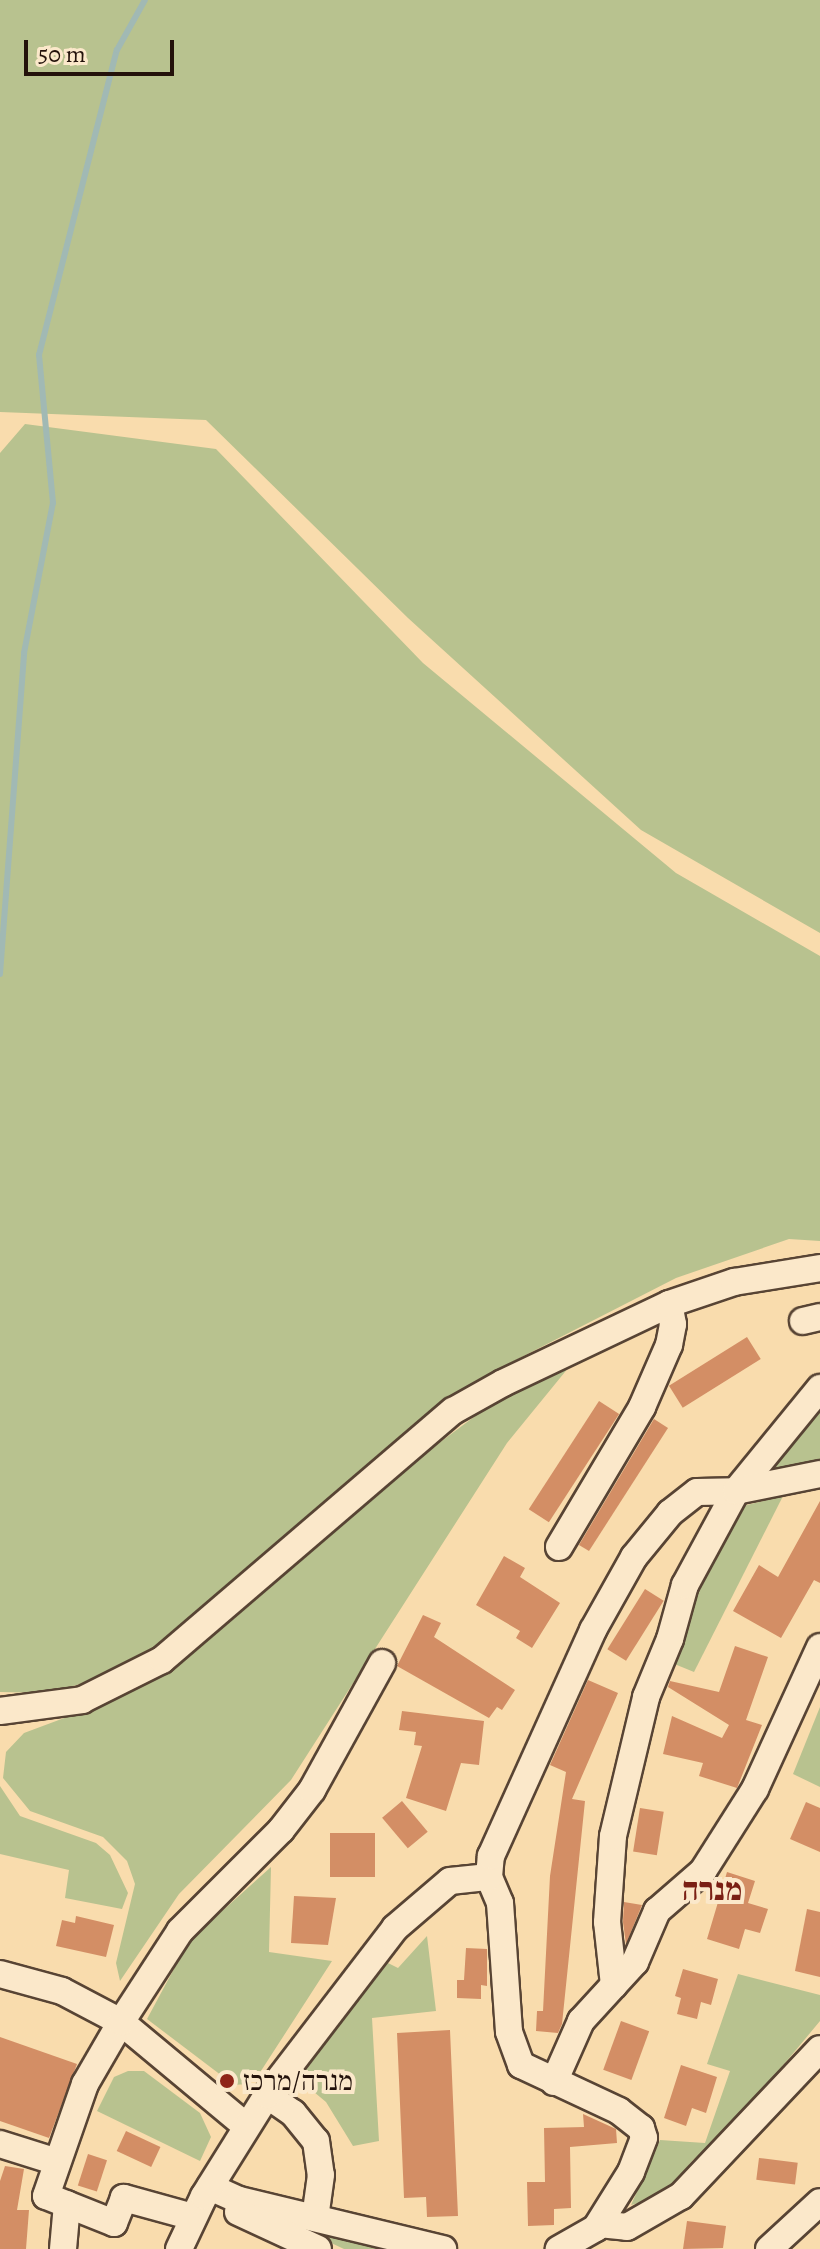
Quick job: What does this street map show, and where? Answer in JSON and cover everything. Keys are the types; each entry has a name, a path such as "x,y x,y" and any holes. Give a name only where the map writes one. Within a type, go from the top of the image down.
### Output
{"street":[{"path":"0,1711 82,1700 162,1660 453,1411 669,1304 734,1282 820,1268"},
{"path":"559,1547 642,1407 669,1345 673,1324 669,1304"},
{"path":"614,1985 607,1922 613,1836 646,1697 670,1639 685,1585 736,1491 820,1388"},
{"path":"559,2249 599,2224 640,2152 641,2128 619,2111 521,2065 513,2052 500,1903 489,1877 491,1856 593,1630 634,1557 670,1513 697,1492 736,1491 820,1474"},
{"path":"554,2082 581,2021 643,1950 657,1911 703,1871 755,1789 820,1647"},
{"path":"63,2249 56,2200 57,2162 85,2084 180,1931 273,1839 312,1790 382,1663"},
{"path":"179,2249 246,2126 313,2031 420,1903 450,1881 489,1877"},
{"path":"0,1974 62,1991 121,2022 246,2126"},
{"path":"599,2224 627,2227 681,2196 820,2049"},
{"path":"267,2095 293,2113 316,2141 321,2175 315,2218"},
{"path":"0,2144 57,2162"},
{"path":"56,2200 114,2223 124,2198 239,2200 443,2249"},
{"path":"203,2200 318,2249"},
{"path":"769,2249 820,2202"}],"green space":[{"path":"0,0 820,0 820,933 641,830 408,618 206,420 0,412"},
{"path":"25,424 216,449 423,663 676,873 820,956 820,1241 789,1239 676,1278 475,1381 410,1433 199,1625 95,1680 47,1693 0,1692 0,453"},
{"path":"569,1367 507,1443 291,1780 179,1894 120,1981 116,1963 135,1884 127,1861 103,1837 30,1811 3,1778 6,1752 24,1733 107,1702 181,1662 339,1520 431,1449 490,1405"},
{"path":"820,1400 820,1460 770,1477 760,1474"},
{"path":"783,1496 694,1672 672,1663 686,1601 739,1507"},
{"path":"820,1707 820,1787 793,1774"},
{"path":"0,1786 20,1816 96,1843 110,1855 128,1893 122,1909 65,1898 69,1870 0,1854"},
{"path":"271,1867 269,1952 332,1961 259,2074 247,2084 234,2085 147,2019 189,1941"},
{"path":"427,1936 436,2011 372,2018 379,2141 353,2146 326,2102 296,2077 378,1958 398,1968"},
{"path":"738,1974 820,1995 820,2021 717,2145 693,2160 662,2197 631,2205 660,2140 705,2143 730,2071 707,2064"},
{"path":"128,2071 144,2071 200,2113 211,2137 200,2161 97,2111 114,2077"},
{"path":"293,2225 389,2249 344,2249"}],"building":[{"path":"747,1337 761,1359 683,1408 669,1386"},
{"path":"599,1401 619,1414 549,1522 529,1509"},
{"path":"654,1419 668,1428 589,1551 579,1545"},
{"path":"820,1501 820,1583 814,1580 781,1638 733,1611 759,1565 778,1577"},
{"path":"504,1556 525,1568 520,1577 560,1603 532,1648 516,1638 520,1631 476,1605"},
{"path":"645,1589 664,1601 626,1661 607,1649"},
{"path":"423,1615 441,1623 434,1637 515,1690 502,1710 497,1707 489,1718 397,1666"},
{"path":"735,1646 768,1657 746,1720 762,1725 737,1788 699,1776 703,1763 663,1754 672,1716 722,1738 729,1725 668,1687 670,1681 719,1692"},
{"path":"588,1680 618,1693 572,1799 585,1801 562,2024 558,2033 536,2031 537,2011 543,2011 550,1876 566,1772 550,1765"},
{"path":"402,1711 484,1721 479,1765 461,1763 446,1811 406,1798 422,1746 414,1745 416,1732 399,1730"},
{"path":"402,1801 428,1832 408,1848 382,1818"},
{"path":"806,1802 820,1808 820,1852 790,1839"},
{"path":"640,1808 664,1812 657,1855 633,1851"},
{"path":"330,1833 375,1833 375,1877 330,1877"},
{"path":"727,1872 755,1881 748,1903 768,1909 760,1933 745,1929 739,1949 707,1939"},
{"path":"294,1896 336,1898 328,1945 291,1943"},
{"path":"624,1902 642,1905 626,1944 623,1922"},
{"path":"807,1909 820,1912 820,1977 795,1971"},
{"path":"76,1916 114,1925 106,1957 56,1946 62,1920 75,1923"},
{"path":"466,1948 487,1949 487,1986 481,1985 481,1999 457,1998 457,1980 464,1980"},
{"path":"683,1969 718,1979 711,2005 701,2002 697,2019 677,2014 681,1998 675,1996"},
{"path":"621,2021 649,2031 631,2080 603,2070"},
{"path":"450,2030 458,2216 427,2217 426,2197 404,2198 397,2033"},
{"path":"0,2037 77,2064 49,2138 0,2121"},
{"path":"681,2065 717,2077 706,2113 692,2108 686,2126 664,2118"},
{"path":"583,2114 616,2129 617,2143 570,2147 571,2208 554,2209 554,2225 528,2226 527,2182 545,2182 544,2128 584,2127"},
{"path":"126,2131 160,2147 151,2167 117,2151"},
{"path":"88,2154 107,2160 97,2192 78,2185"},
{"path":"759,2158 798,2163 795,2185 756,2180"},
{"path":"5,2166 24,2169 17,2210 29,2210 26,2249 0,2249 0,2181"},
{"path":"687,2221 726,2226 723,2248 683,2249"}],"waterway":[{"path":"0,974 24,653 53,503 39,355 117,50 145,0"}],"place":[{"name":"מנרה/מרכז","path":"227,2081"}],"district":[{"name":"מנרה","path":"712,1889"}]}
